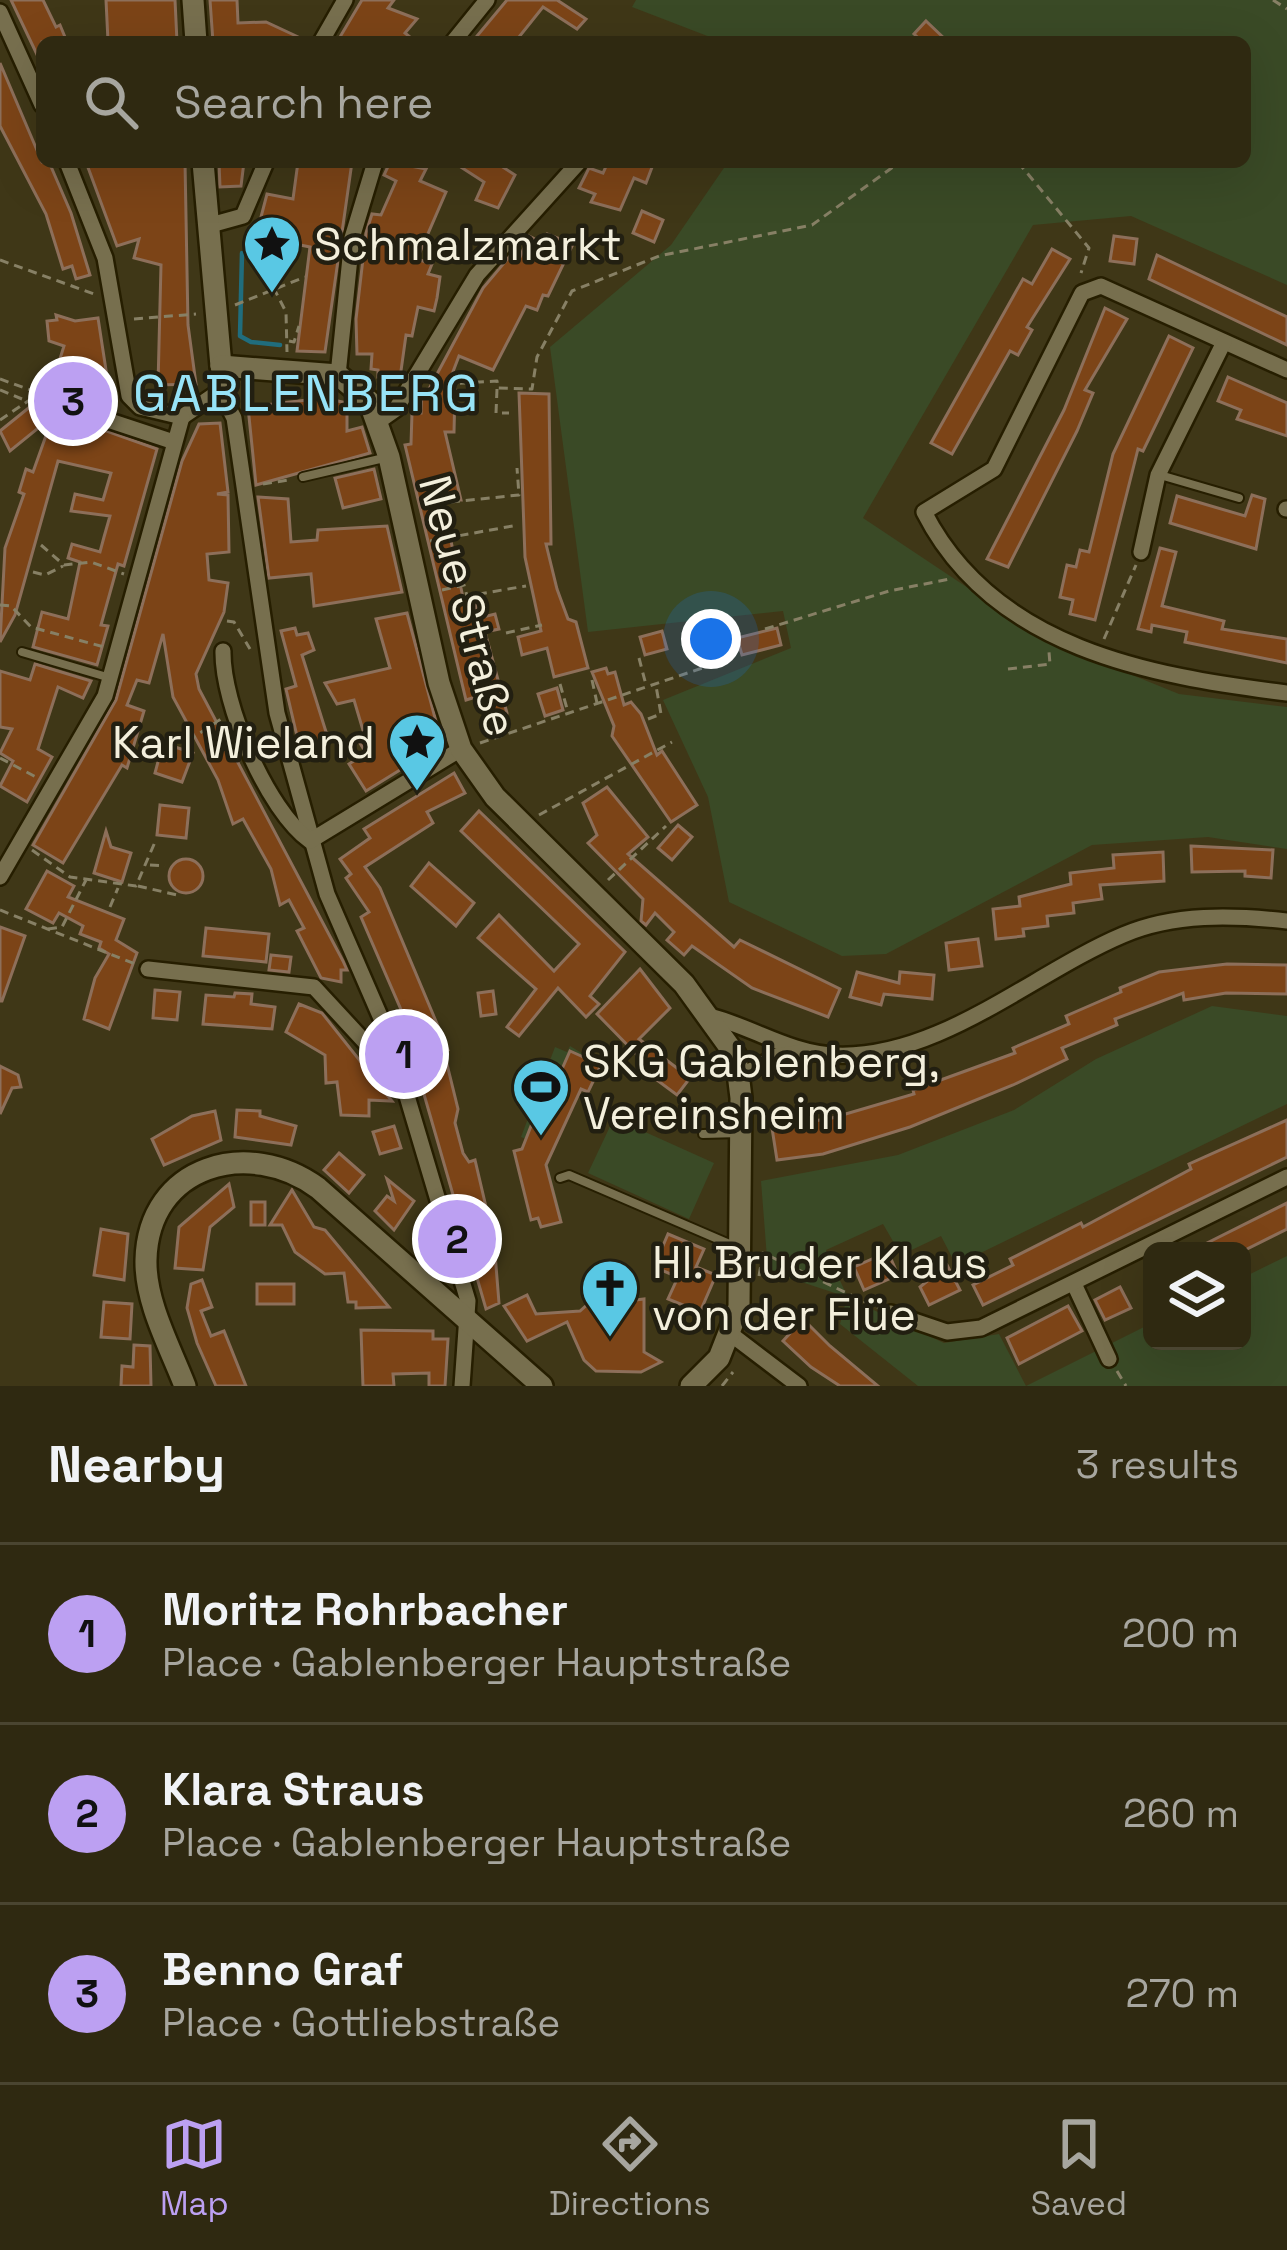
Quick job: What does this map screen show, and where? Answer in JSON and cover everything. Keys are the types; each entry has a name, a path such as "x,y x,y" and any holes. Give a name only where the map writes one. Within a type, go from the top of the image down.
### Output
{"street":[{"path":"193,0 196,36"},
{"path":"324,36 345,0"},
{"path":"458,36 488,0"},
{"path":"0,12 36,92"},
{"path":"70,168 105,258 129,396 152,412 182,417"},
{"path":"203,168 208,226 230,308 220,392 234,418 265,650 310,841 400,1080 468,1301 462,1386"},
{"path":"208,226 242,216 263,168"},
{"path":"221,366 287,362 338,375 352,238 373,168"},
{"path":"379,421 396,409 477,275 574,168"},
{"path":"1287,370 1101,286 1082,292 994,470 924,512 964,577 1047,632 1176,679 1287,693"},
{"path":"1141,552 1159,475 1224,342"},
{"name":"Neue Straße","path":"338,375 356,386 379,421 439,683 461,749 476,775 713,1017 805,1052"},
{"path":"0,877 97,714 182,417 220,392"},
{"path":"71,408 175,442"},
{"path":"223,650 233,711 284,817 310,841"},
{"path":"310,841 461,749"},
{"name":"Neue Straße","path":"741,1076 777,1056 860,1054 922,1039 1126,933 1186,918 1287,921"},
{"path":"148,969 314,987 400,1080"},
{"path":"691,1386 719,1358 740,1307 741,1076 736,1056 713,1017"},
{"path":"184,1386 151,1293 146,1258 156,1218 168,1199 214,1166 258,1161 301,1176 542,1386"},
{"path":"890,1313 947,1331 981,1328 1076,1286 1287,1177"},
{"path":"1076,1286 1109,1359"},
{"path":"732,1335 799,1386"}],"lane":[{"path":"303,477 389,457"},
{"path":"1159,475 1239,498"},
{"path":"22,652 110,678"},
{"path":"703,1134 742,1133"},
{"path":"560,1178 569,1175 710,1240 742,1248"}],"path":[{"path":"1273,0 1287,9"},
{"path":"497,388 532,389 537,357 572,291 659,256 812,225 892,168"},
{"path":"1023,168 1089,248 1081,268 1082,292"},
{"path":"249,238 286,312 287,362"},
{"path":"0,260 90,292"},
{"path":"144,318 230,308 305,277"},
{"path":"287,341 294,342 298,326"},
{"path":"0,379 48,397"},
{"path":"428,385 497,381 496,413 509,413"},
{"path":"0,390 24,400"},
{"path":"0,419 34,397 71,408"},
{"path":"402,510 439,500 519,495 517,468"},
{"path":"243,486 303,477"},
{"path":"411,545 518,525"},
{"path":"41,545 64,565"},
{"path":"1107,632 1141,552"},
{"path":"33,572 45,575 64,565 91,562 137,579"},
{"path":"765,629 889,591 964,577"},
{"path":"422,595 464,585 467,596 490,596 526,586"},
{"path":"0,604 11,606 31,627 118,650"},
{"path":"227,621 235,622 252,651 265,650"},
{"path":"506,632 542,625"},
{"path":"1009,669 1050,664 1047,632"},
{"path":"639,658 647,687"},
{"path":"461,749 732,658"},
{"path":"592,680 597,704"},
{"path":"560,684 568,714"},
{"path":"648,719 661,713 655,684"},
{"path":"173,739 188,741 233,711"},
{"path":"522,825 672,742"},
{"path":"0,758 54,787"},
{"path":"593,894 666,826"},
{"path":"21,842 70,877 177,895"},
{"path":"136,886 155,842"},
{"path":"148,865 165,866"},
{"path":"47,930 62,927 87,878"},
{"path":"110,907 119,886"},
{"path":"0,910 148,969"},
{"path":"761,1276 763,1253 890,1313"}],"green space":[{"path":"636,0 1287,0 1287,285 1131,216 1033,225 863,518 1046,640 1179,694 1287,707 1287,849 1208,837 1092,845 886,954 842,956 729,902 708,797 663,700 791,648 783,611 588,632 550,347 671,245 724,168 1251,168 1251,36 707,36 632,7"},
{"path":"1212,1006 1287,1016 1287,1104 956,1265 941,1236 901,1255 883,1224 826,1250 848,1298 944,1343 999,1334 1026,1386 918,1386 840,1324 847,1297 768,1271 761,1181 898,1155 1014,1110 1096,1059"},
{"name":"SKG Gablenberg, Vereinsheim","path":"570,1046 601,1065 588,1092 580,1089 547,1162 562,1218 541,1229 524,1162 526,1139 521,1137 555,1047 567,1052"},
{"path":"614,1118 714,1163 689,1219 588,1173"},
{"path":"1287,1256 1287,1386 1026,1386 1143,1328 1143,1350 1251,1350 1251,1274"}],"building":[{"path":"11,0 43,0 56,27 60,25 65,36 36,36 36,52"},
{"path":"106,0 175,0 177,36 108,36"},
{"path":"210,0 237,0 238,23 266,22 296,36 213,36"},
{"path":"362,0 394,0 388,8 417,19 405,33 409,36 341,36"},
{"path":"507,0 557,0 586,19 577,29 543,7 520,36 477,36"},
{"path":"926,21 942,36 916,36"},
{"path":"0,63 36,148 36,168 52,168 90,275 76,279 72,266 63,269 46,214 0,126"},
{"path":"88,168 185,168 188,325 196,384 158,385 161,265 134,258 139,239 117,246"},
{"path":"219,168 243,168 241,186 220,187"},
{"path":"297,168 351,168 325,352 297,351 310,247 256,236 267,194 293,199"},
{"path":"387,168 426,169 420,181 446,192 417,259 432,264 428,274 440,277 434,311 418,307 412,336 406,335 400,378 378,377 378,370 371,369 372,354 357,354 366,233 372,214 381,215 396,181 384,175"},
{"path":"462,168 504,168 515,175 498,208 476,200 484,182"},
{"path":"589,168 603,173 605,168 652,168 646,183 634,178 620,210 591,202 595,194 579,188"},
{"path":"642,211 663,220 654,242 633,233"},
{"path":"547,234 573,244 548,296 543,295 537,310 526,306 493,370 459,356 446,390 455,390 454,432 445,432 461,500 443,500 464,602 474,599 479,618 495,614 499,629 485,632 507,713 506,720 487,725 479,696 466,700 405,445 411,444 412,413 421,413 422,390 429,389 483,288 510,256 518,262 529,236 537,240"},
{"path":"1114,236 1137,239 1134,264 1110,261"},
{"path":"1052,249 1070,259 1027,327 1032,330 1018,355 1010,351 952,454 931,443 1023,279 1032,284"},
{"path":"1157,255 1287,317 1287,345 1149,279"},
{"path":"1105,308 1127,319 1085,390 1093,393 1077,431 1008,567 987,559 1064,410"},
{"path":"56,315 75,321 98,318 112,409 73,397 63,404 64,416 157,449 124,566 118,564 101,625 108,626 97,665 33,647 42,612 68,619 80,562 68,558 72,544 100,552 110,516 71,511 75,494 103,500 111,473 58,461 15,615 0,642 5,548 24,494 19,492 26,469 33,472 53,416 10,451 0,431 31,406 44,410 64,346 49,341 47,321 57,320"},
{"path":"1169,336 1193,348 1143,451 1138,449 1095,620 1070,614 1073,600 1060,597 1067,565 1076,567 1080,550 1089,552 1113,454"},
{"path":"1228,377 1287,403 1287,436 1237,419 1241,410 1218,401"},
{"path":"519,393 549,394 551,544 546,544 557,589 568,619 576,622 588,668 554,677 547,648 522,655 518,637 541,631 525,557"},
{"path":"324,398 347,403 347,431 362,427 370,453 256,485 248,407"},
{"path":"220,423 228,492 217,494 228,495 229,552 207,554 209,580 228,583 224,612 196,674 199,689 343,961 347,970 341,970 341,982 321,978 297,931 304,928 289,900 280,905 271,869 243,819 233,824 218,780 173,697 163,634 149,683 137,680 127,705 144,711 127,768 122,765 63,863 33,845 116,700 182,461 199,424"},
{"path":"374,469 381,499 343,508 335,478"},
{"path":"1252,495 1265,499 1256,549 1170,523 1177,496 1245,516"},
{"path":"258,497 288,499 291,542 317,540 318,530 387,526 402,592 314,606 311,574 269,578"},
{"path":"1160,548 1176,552 1162,606 1224,621 1222,629 1287,639 1287,663 1185,642 1187,632 1152,625 1151,632 1138,629"},
{"path":"407,613 442,744 366,791 349,764 366,753 358,740 365,737 354,700 337,704 325,683 390,668 376,619"},
{"path":"295,628 297,635 308,633 314,650 302,655 327,735 327,740 300,749 286,689 296,686 281,631"},
{"path":"777,628 781,645 742,655 737,638"},
{"path":"662,631 667,649 645,655 640,637"},
{"path":"35,664 91,681 83,698 58,687 38,749 52,757 27,802 0,786 13,761 0,753 12,729 0,727 0,671 30,680"},
{"path":"606,668 608,674 615,672 624,705 631,702 641,714 657,755 662,751 697,805 671,822 612,736 614,726 592,672"},
{"path":"557,688 563,710 545,716 538,694"},
{"path":"163,743 193,753 182,782 155,773"},
{"path":"454,773 465,793 427,812 433,823 365,867 380,888 448,1050 444,1052 458,1109 455,1123 463,1153 469,1162 475,1160 494,1241 499,1303 486,1309 421,1084 424,1074 418,1049 361,917 369,912 346,878 351,874 340,859 370,838 364,829"},
{"path":"607,787 648,837 628,854 734,947 740,940 840,989 828,1017 752,988 692,946 684,955 667,940 674,932 655,913 646,925 641,921 643,899 588,843 597,835 583,803"},
{"path":"160,805 189,808 186,838 157,835"},
{"path":"479,811 625,952 590,996 599,1004 586,1017 558,988 519,1036 507,1027 536,989 478,938 499,915 554,971 579,944 461,831"},
{"path":"678,825 692,837 672,860 658,848"},
{"path":"106,831 111,847 131,853 122,882 94,873"},
{"path":"1191,846 1273,850 1271,878 1245,876 1245,871 1192,872"},
{"path":"1163,852 1164,881 1100,885 1102,899 1073,903 1074,913 1047,916 1048,926 1023,929 1024,936 996,939 993,909 1020,906 1019,897 1071,884 1070,873 1114,868 1113,855"},
{"path":"186,859 198,864 203,876 198,888 186,893 174,888 169,876 174,864"},
{"path":"429,863 474,903 456,926 411,886"},
{"path":"47,871 74,886 68,897 124,919 116,940 137,953 109,1029 84,1019 95,978 109,954 99,948 101,942 80,934 83,926 59,913 53,923 26,909"},
{"path":"0,927 25,936 2,1001 0,1001"},
{"path":"206,928 269,934 266,962 203,956"},
{"path":"978,939 982,966 949,970 946,943"},
{"path":"271,955 291,957 289,972 269,970"},
{"path":"1227,964 1287,965 1287,994 1226,993 1184,1000 1183,993 1115,1019 1117,1025 1062,1048 1067,1059 1013,1085 910,1127 823,1154 777,1160 772,1128 832,1118 914,1094 913,1090 1015,1053 1013,1048 1069,1024 1066,1016 1121,992 1120,988 1159,972"},
{"path":"640,969 670,1008 639,1039 690,1078 677,1095 642,1069 646,1064 597,1014"},
{"path":"857,972 899,983 900,972 934,975 932,999 884,994 881,1005 850,997"},
{"path":"155,990 180,992 177,1020 153,1018"},
{"path":"493,991 496,1014 481,1016 478,993"},
{"path":"235,993 252,994 251,1004 275,1007 272,1029 203,1024 206,995 234,997"},
{"path":"299,1004 322,1013 392,1101 369,1100 369,1116 341,1115 337,1082 326,1083 325,1055 286,1032"},
{"name":"SKG Gablenberg, Vereinsheim","path":"570,1051 601,1065 588,1092 581,1089 546,1165 561,1222 541,1227 538,1218 531,1220 514,1151 522,1149 551,1075 558,1078"},
{"path":"0,1066 18,1075 21,1087 12,1088 0,1114"},
{"path":"237,1110 260,1111 260,1116 296,1126 291,1145 235,1137"},
{"path":"215,1111 221,1140 164,1165 152,1139 192,1116"},
{"path":"1287,1120 1287,1157 983,1305 973,1285 1013,1265 1010,1259 1081,1223 1083,1227 1191,1169 1189,1164"},
{"path":"394,1126 401,1148 380,1154 373,1132"},
{"path":"339,1153 364,1175 349,1193 324,1170"},
{"path":"387,1179 414,1201 394,1230 375,1211 387,1196 394,1201"},
{"path":"229,1184 234,1207 210,1227 203,1270 175,1268 179,1227"},
{"path":"292,1190 314,1227 325,1230 389,1307 356,1308 356,1302 348,1302 344,1273 325,1274 295,1252 282,1225 270,1225"},
{"path":"251,1202 265,1202 265,1225 251,1225"},
{"path":"1287,1203 1287,1229 1251,1247 1251,1242 1209,1242"},
{"path":"101,1229 128,1234 124,1280 94,1275"},
{"path":"668,1234 704,1249 696,1267 716,1275 700,1312 668,1299 678,1277 654,1267"},
{"path":"888,1252 898,1275 864,1290 854,1267"},
{"path":"947,1265 960,1290 929,1305 920,1287"},
{"path":"202,1280 212,1307 201,1311 211,1336 224,1331 246,1386 216,1386 197,1343 187,1308 191,1284"},
{"path":"257,1284 294,1284 294,1304 257,1304"},
{"path":"1120,1287 1131,1308 1105,1320 1095,1300"},
{"name":"Hl. Bruder Klaus von der Flüe","path":"527,1295 536,1314 580,1311 598,1295 611,1303 644,1299 644,1352 661,1362 641,1372 596,1371 584,1360 567,1322 527,1341 504,1306"},
{"path":"104,1302 132,1304 130,1339 101,1337"},
{"path":"1068,1306 1082,1331 1019,1364 1007,1338"},
{"path":"803,1319 878,1386 840,1386 811,1367 783,1341"},
{"path":"361,1330 433,1331 433,1339 448,1339 445,1386 429,1386 429,1373 393,1374 394,1386 363,1386"},
{"path":"134,1345 150,1346 151,1386 121,1386 122,1366 133,1367"}],"waterway":[{"path":"242,253 240,336 280,345"}],"place":[{"name":"Schmalzmarkt","path":"272,295"},
{"name":"Benno Graf","path":"73,401"},
{"name":"Karl Wieland","path":"417,793"},
{"name":"Moritz Rohrbacher","path":"404,1054"},
{"name":"SKG Gablenberg, Vereinsheim","path":"541,1138"},
{"name":"Klara Straus","path":"457,1239"},
{"name":"Hl. Bruder Klaus von der Flüe","path":"610,1339"}],"district":[{"name":"GABLENBERG","path":"307,393"}]}
